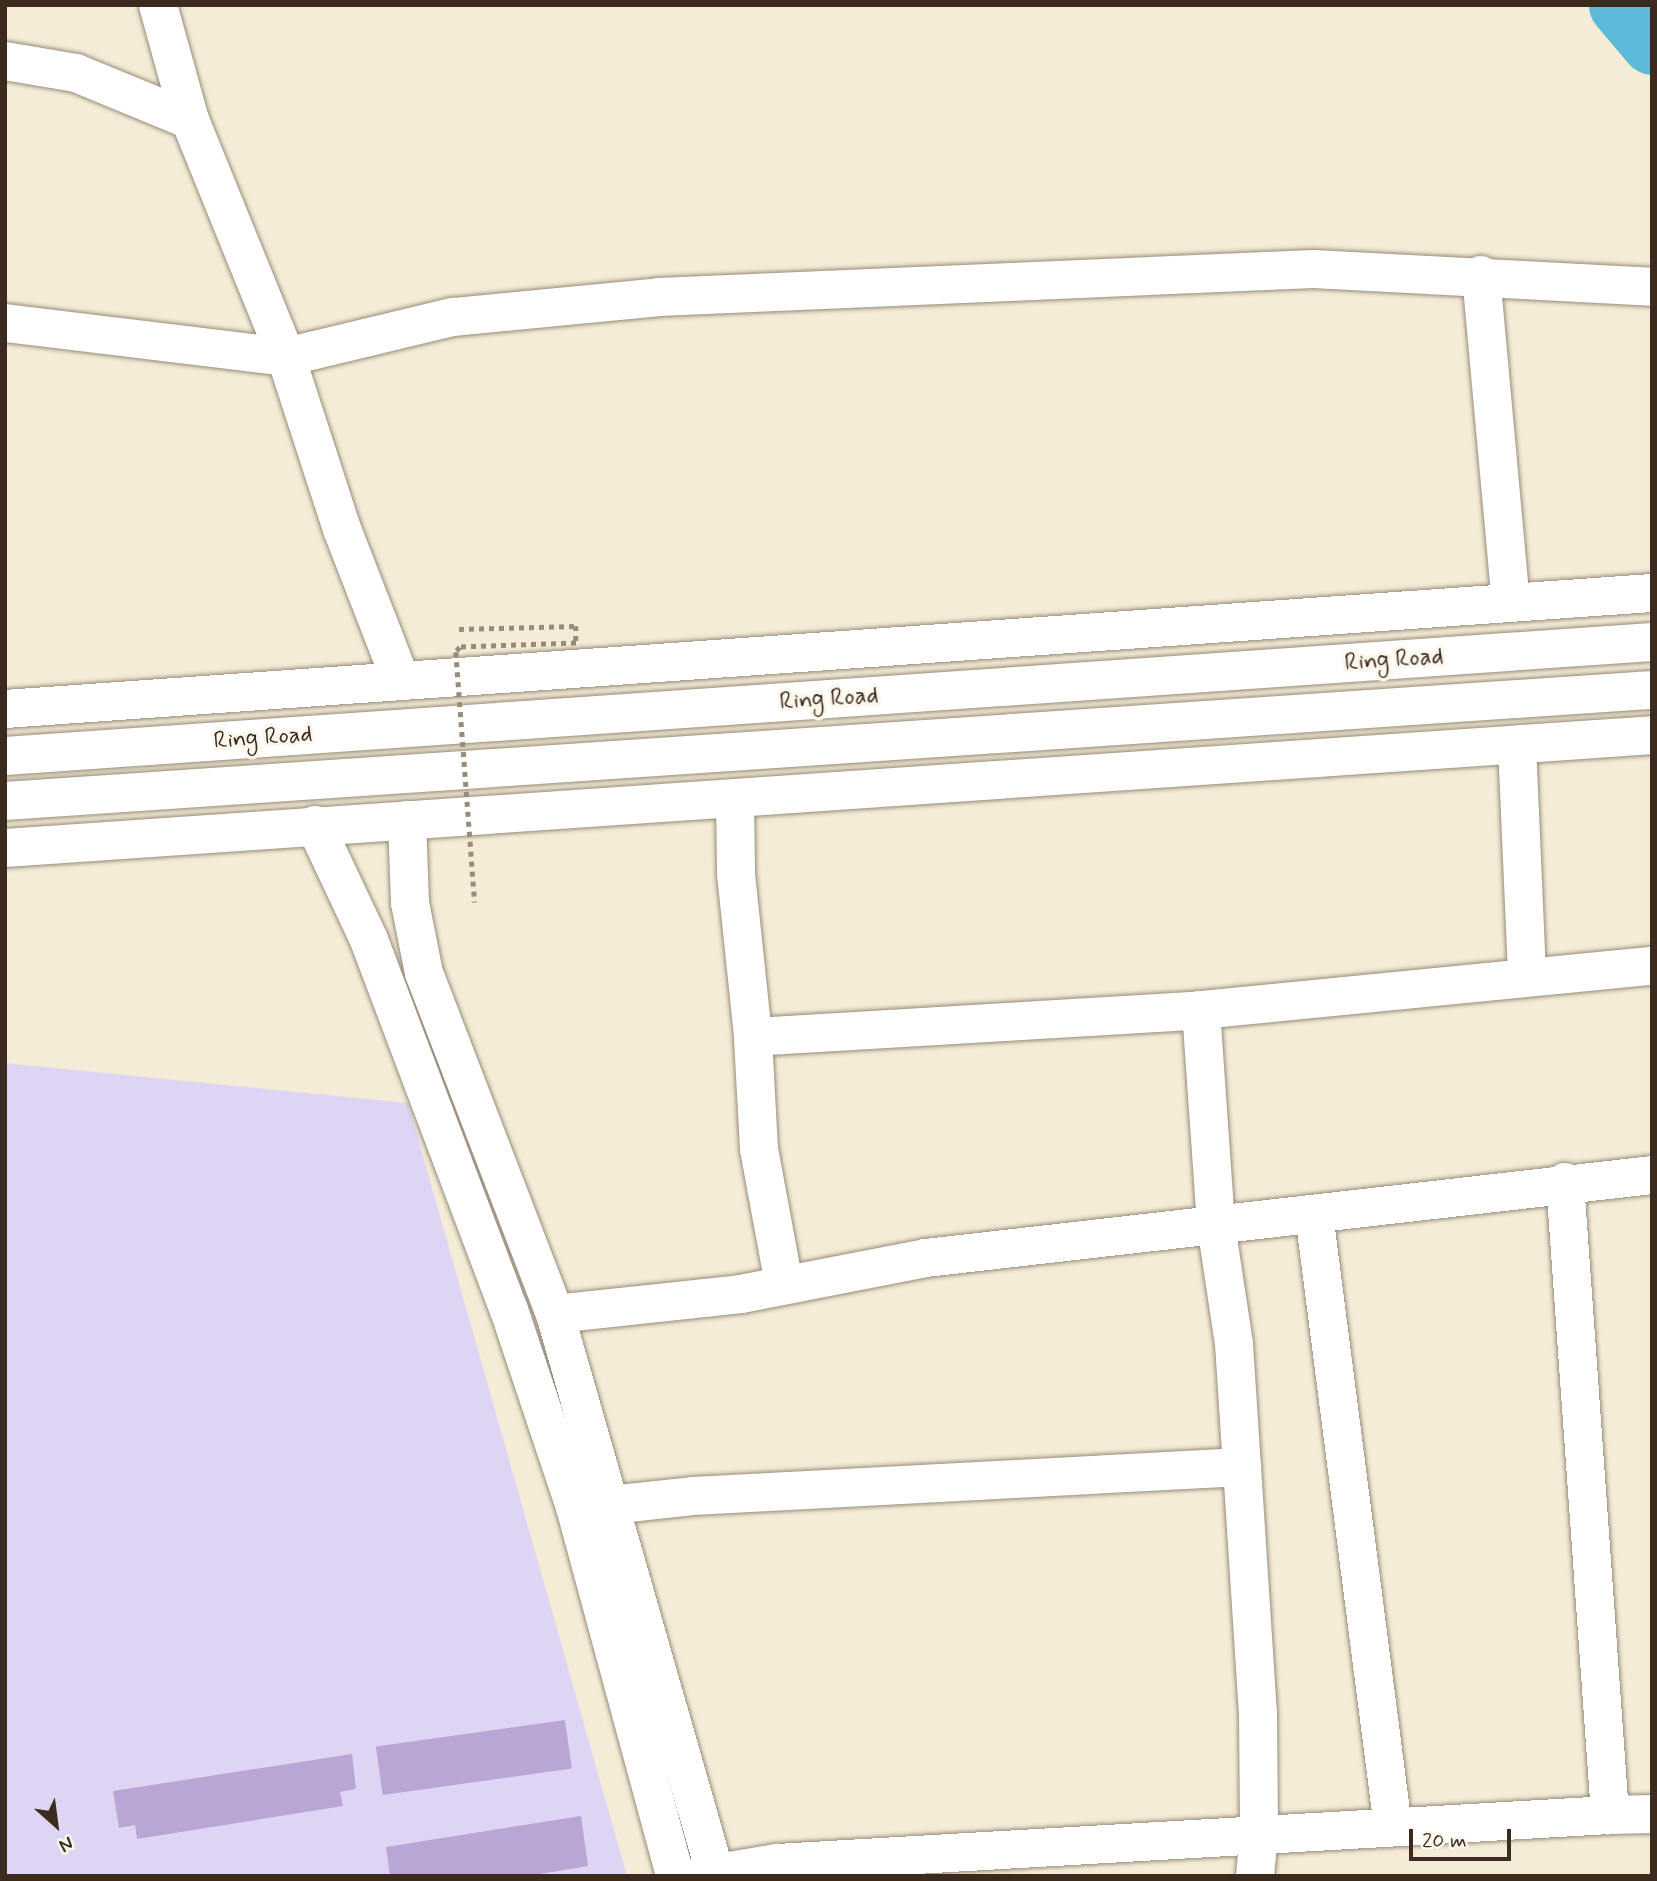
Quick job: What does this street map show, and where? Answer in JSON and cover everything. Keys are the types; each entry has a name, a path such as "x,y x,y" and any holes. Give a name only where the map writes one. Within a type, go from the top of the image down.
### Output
{"main road":[{"path":"158,5 190,120 286,357 342,528 401,681"},
{"path":"5,61 76,73 190,120"},
{"path":"5,323 286,357 453,317 659,297 1313,268 1481,275 1652,287"},
{"path":"1481,275 1511,603"},
{"path":"5,709 1652,593"},
{"name":"Ring Road","path":"5,756 1652,642"},
{"name":"Ring Road","path":"5,801 1652,690"},
{"path":"5,848 1652,735"},
{"path":"1517,745 1527,975"},
{"path":"735,798 741,942 753,1037 758,1149 784,1284"},
{"path":"407,820 410,903 424,973 555,1314 610,1505 710,1875 777,1863 1007,1863 1259,1834 1652,1814"},
{"path":"315,825 369,940 509,1310 575,1507 675,1876"},
{"path":"753,1037 1201,1010 1527,975 1652,966"},
{"path":"1201,1010 1216,1225 1234,1344 1258,1712 1259,1834 1255,1876"},
{"path":"555,1314 741,1294 926,1258 1565,1182 1652,1175"},
{"path":"1565,1182 1610,1815"},
{"path":"1314,1213 1393,1827"},
{"path":"610,1505 693,1496 1242,1467"}],"path":[{"path":"459,629 576,626 576,643 460,647 456,652 475,902"}],"shaded area":[{"path":"5,1063 408,1103 627,1876 5,1876"}],"building":[{"path":"565,1720 572,1769 383,1795 376,1747"},
{"path":"352,1754 356,1789 340,1792 343,1806 137,1839 135,1825 119,1828 113,1791"},
{"path":"581,1816 588,1866 528,1876 390,1876 386,1847"}],"waterway":[{"path":"1619,5 1652,44"}]}
